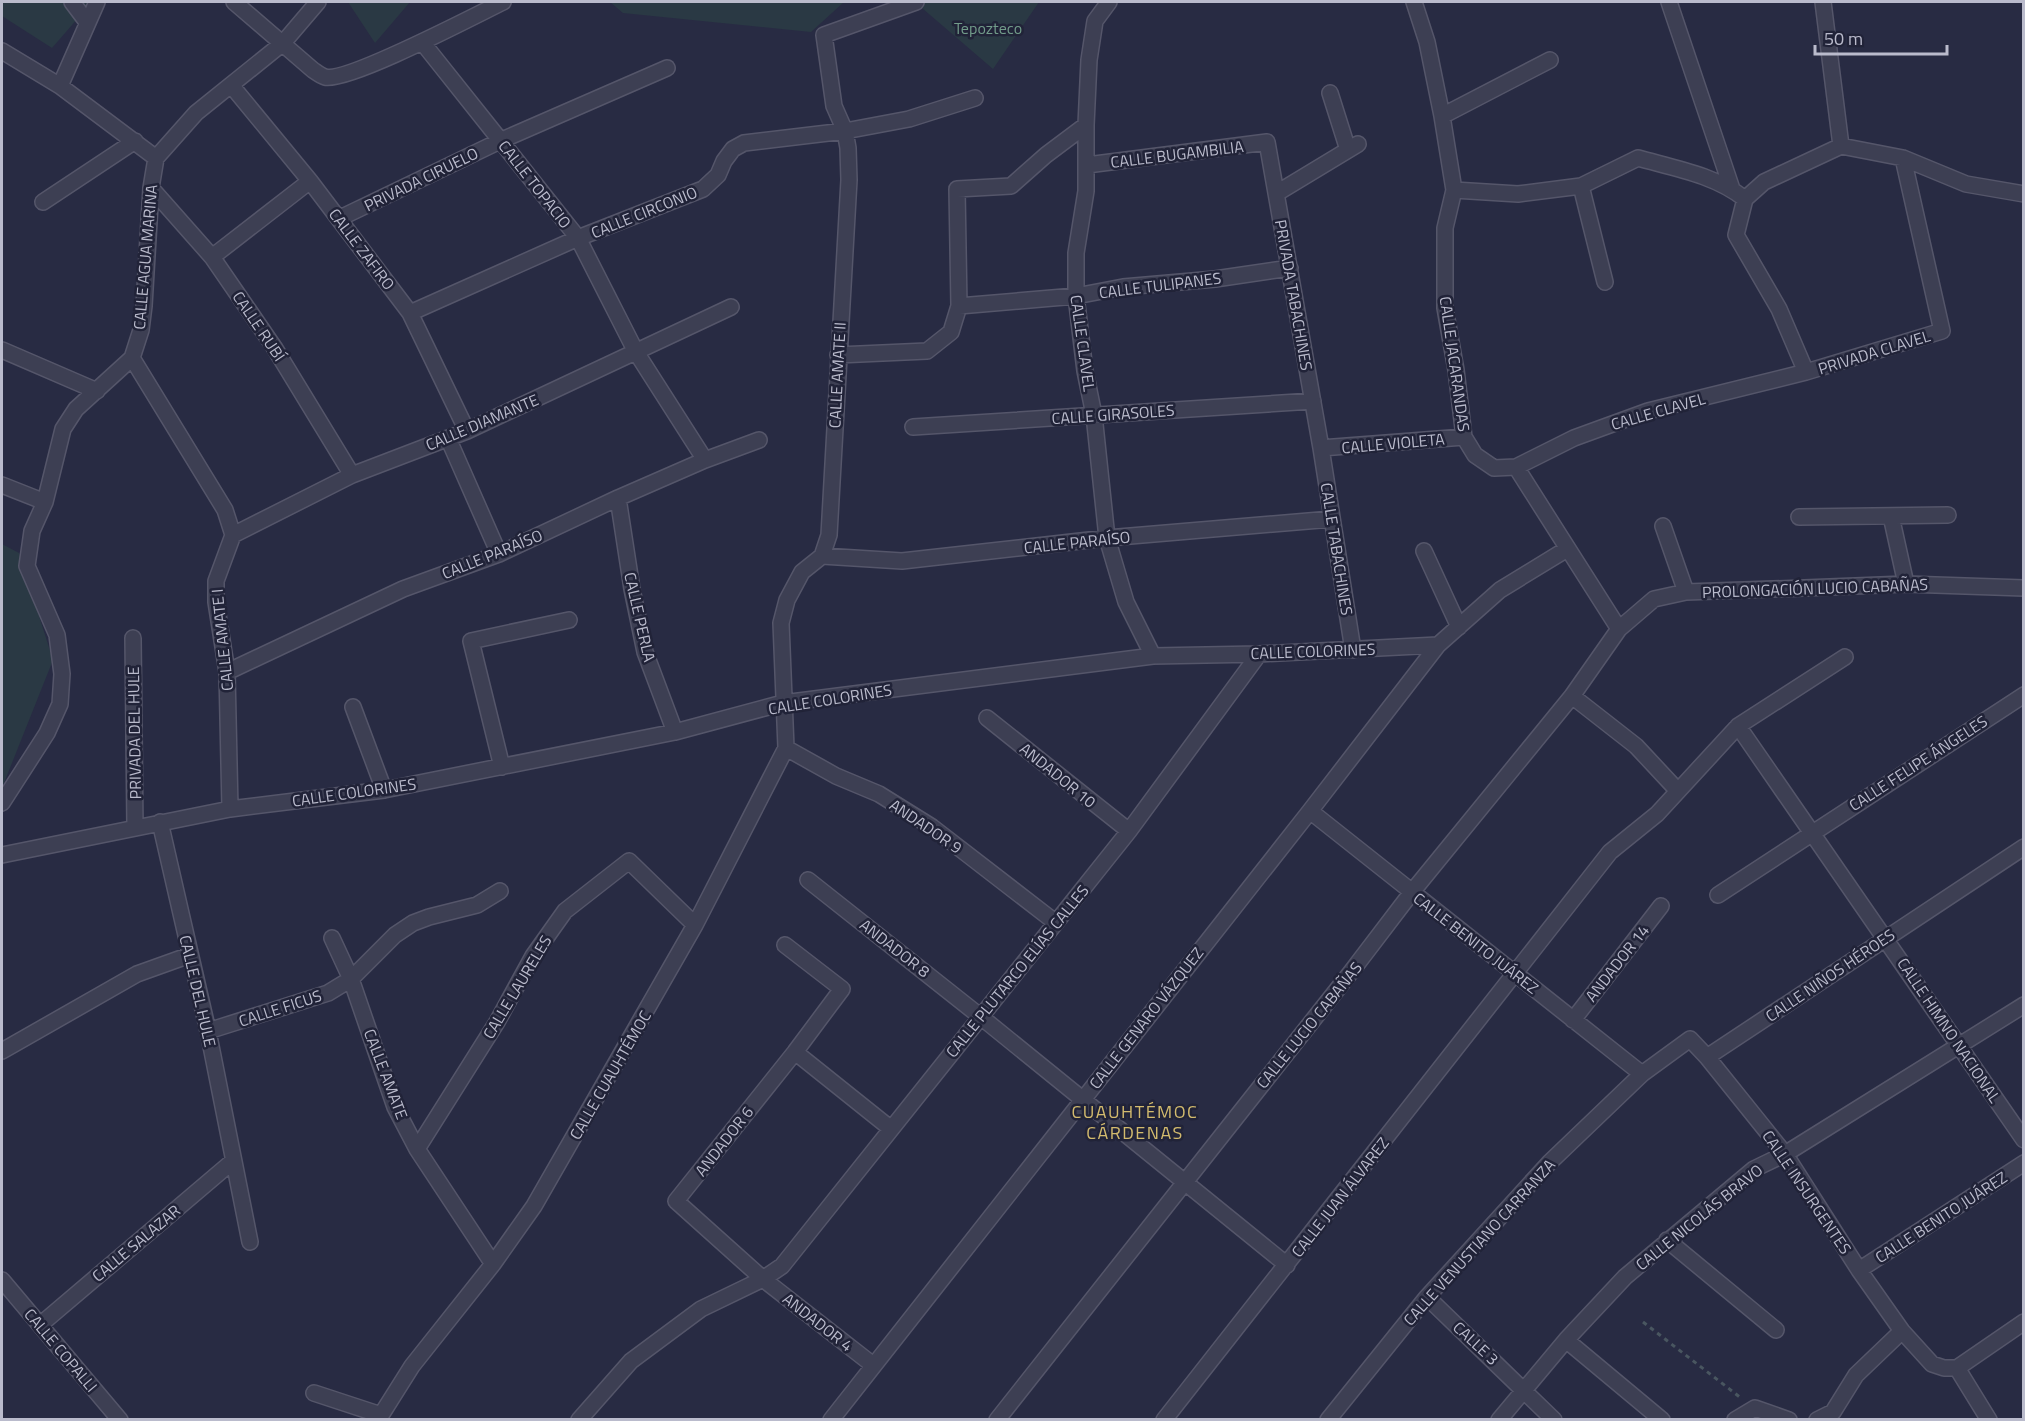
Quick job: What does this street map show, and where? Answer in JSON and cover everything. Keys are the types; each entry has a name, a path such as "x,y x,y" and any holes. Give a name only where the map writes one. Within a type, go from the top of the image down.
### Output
{"street":[{"path":"72,2 87,22"},
{"path":"60,86 97,2"},
{"path":"234,2 313,70 325,77 341,76 422,42 503,2"},
{"path":"2,51 60,86 156,158 196,113 283,44 318,2"},
{"name":"CALLE AMATE II","path":"822,556 829,535 849,180 848,148 845,131 834,106 825,35 916,2"},
{"name":"CALLE CLAVEL","path":"1109,2 1095,21 1089,60 1086,191 1076,254 1076,296 1085,371 1094,415 1107,538 1126,602 1153,656"},
{"name":"CALLE JACARANDAS","path":"1414,2 1426,42 1442,116 1454,190 1445,228 1445,308 1456,370 1464,437 1475,455 1494,468 1516,466"},
{"path":"1669,2 1732,189"},
{"path":"1823,2 1840,146"},
{"name":"CALLE TOPACIO","path":"422,42 578,238 636,352 705,460"},
{"path":"1442,116 1550,60"},
{"name":"PRIVADA CIRUELO","path":"339,219 502,140 667,68"},
{"name":"CALLE ZAFIRO","path":"231,85 310,181 410,313 467,431"},
{"path":"1277,193 1353,147 1330,93"},
{"name":"CALLE CIRCONIO","path":"410,313 578,238 703,189 718,175 733,149 744,142 845,131 909,118 975,98"},
{"path":"838,355 927,351 951,332 959,306 957,189 1011,186 1046,155 1086,125"},
{"path":"43,202 135,141"},
{"name":"CALLE BUGAMBILIA","path":"1087,165 1267,142"},
{"name":"PRIVADA TABACHINES","path":"1267,142 1321,448"},
{"path":"1806,372 1779,309 1736,235 1745,199 1764,182 1840,146 1902,158 1966,184 2024,194"},
{"name":"CALLE AGUA MARINA","path":"2,803 47,734 60,704 62,674 57,635 27,566 32,531 45,502 63,429 76,409 132,358 141,330 144,306 151,188 156,158"},
{"path":"1454,190 1518,194 1581,186 1638,158 1698,175 1732,189 1745,199"},
{"name":"PRIVADA CLAVEL","path":"1806,372 1942,331 1902,158"},
{"path":"212,257 310,181"},
{"path":"1581,186 1605,282"},
{"name":"CALLE RUBÍ","path":"151,188 212,257 274,347 352,475"},
{"name":"CALLE TULIPANES","path":"959,306 1076,296 1123,287 1215,279 1290,268"},
{"name":"CALLE DIAMANTE","path":"233,535 352,475 467,431 731,308"},
{"path":"2,350 97,390"},
{"path":"132,358 225,510 233,535"},
{"name":"CALLE CLAVEL","path":"1516,466 1574,438 1648,411 1806,372"},
{"name":"CALLE GIRASOLES","path":"913,427 1313,401"},
{"name":"CALLE VIOLETA","path":"1321,448 1464,437"},
{"path":"448,438 499,554"},
{"name":"CALLE PARAÍSO","path":"227,672 403,589 499,554 618,498 705,460 759,440"},
{"name":"CALLE TABACHINES","path":"1321,448 1353,650"},
{"path":"1516,466 1619,629"},
{"path":"2,485 45,502"},
{"name":"CALLE PERLA","path":"618,498 632,589 645,652 675,732"},
{"path":"1799,517 1948,515"},
{"path":"1892,516 1906,584"},
{"name":"CALLE PARAÍSO","path":"822,556 902,561 1107,538 1332,519"},
{"path":"1663,526 1686,592"},
{"name":"CALLE AMATE I","path":"230,809 227,672 216,602 216,581 233,535"},
{"path":"1438,645 1500,590 1567,549"},
{"path":"1424,551 1459,627"},
{"path":"786,748 781,623 787,600 802,572 822,556"},
{"name":"PROLONGACIÓN LUCIO CABAÑAS","path":"1619,629 1654,599 1686,592 1906,584 2024,588"},
{"path":"502,767 471,641 569,620"},
{"name":"CALLE LUCIO CABAÑAS","path":"997,1419 1412,892 1572,696 1619,629"},
{"name":"PRIVADA DEL HULE","path":"133,638 135,828"},
{"name":"CALLE COLORINES","path":"2,855 230,809 384,790 675,732 783,703 1153,656 1259,654 1438,645"},
{"name":"CALLE GENARO VÁZQUEZ","path":"831,1419 1310,812 1438,645"},
{"name":"CALLE PLUTARCO ELÍAS CALLES","path":"587,1416 631,1361 701,1309 763,1279 782,1266 1129,831 1259,654"},
{"name":"CALLE JUAN ÁLVAREZ","path":"1164,1419 1610,852 1657,814 1738,726 1845,657"},
{"name":"CALLE FELIPE ÁNGELES","path":"1718,895 2024,695"},
{"path":"1572,696 1636,746 1678,791"},
{"path":"353,706 384,790"},
{"name":"ANDADOR 10","path":"987,718 1129,831"},
{"name":"CALLE HIMNO NACIONAL","path":"1738,726 2024,1140"},
{"name":"ANDADOR 9","path":"786,748 836,776 879,794 932,827 1055,922"},
{"name":"CALLE CUAUHTÉMOC","path":"380,1417 412,1366 493,1264 540,1196 695,925 786,748"},
{"name":"CALLE BENITO JUÁREZ","path":"1310,812 1642,1074"},
{"name":"CALLE DEL HULE","path":"160,822 208,1031 250,1242"},
{"name":"CALLE NIÑOS HÉROES","path":"1707,1057 2024,847"},
{"name":"CALLE LAURELES","path":"417,1149 497,1022 532,956 565,911 629,861 695,925"},
{"name":"ANDADOR 8","path":"808,880 1287,1265"},
{"name":"CALLE FICUS","path":"208,1031 328,993 351,979 395,935 413,924 429,917 477,905 500,891"},
{"name":"ANDADOR 14","path":"1573,1020 1661,906"},
{"name":"CALLE AMATE","path":"332,938 351,979 395,1107 417,1149 493,1264"},
{"name":"ANDADOR 6","path":"763,1279 676,1202 795,1052 842,988 785,945"},
{"path":"2,1051 137,975 190,955"},
{"name":"CALLE NICOLÁS BRAVO","path":"1499,1419 1566,1340 1625,1277 1754,1169 1785,1154 2024,1005"},
{"path":"1642,1074 1690,1039 1707,1057"},
{"path":"795,1052 890,1128"},
{"name":"CALLE INSURGENTES","path":"1707,1057 1785,1154 1858,1270 1902,1331 1932,1364 1944,1368 1957,1368"},
{"name":"CALLE VENUSTIANO CARRANZA","path":"1328,1419 1427,1297 1549,1163 1642,1074"},
{"name":"CALLE SALAZAR","path":"40,1325 233,1161"},
{"name":"CALLE BENITO JUÁREZ","path":"1858,1270 2024,1163"},
{"path":"1667,1240 1776,1330"},
{"name":"ANDADOR 4","path":"763,1279 873,1365"},
{"name":"CALLE COPALLI","path":"2,1280 120,1419"},
{"name":"CALLE 3","path":"1427,1297 1554,1419"},
{"path":"1989,1419 1957,1368 2024,1322"},
{"path":"1816,1419 1836,1416 1856,1375 1902,1331"},
{"path":"1566,1340 1662,1419"},
{"path":"314,1393 380,1417"},
{"path":"1735,1419 1755,1408 1789,1419"}],"path":[{"path":"1643,1322 1755,1408"}],"green space":[{"path":"2,2 92,2 52,48 2,16"},
{"path":"348,2 410,2 375,43"},
{"path":"610,2 844,2 811,32 623,13"},
{"name":"Tepozteco","path":"915,2 1039,2 993,69"},
{"path":"2,544 19,553 53,660 2,788"}],"district":[{"name":"CUAUHTÉMOC CÁRDENAS","path":"1135,1121"}]}
